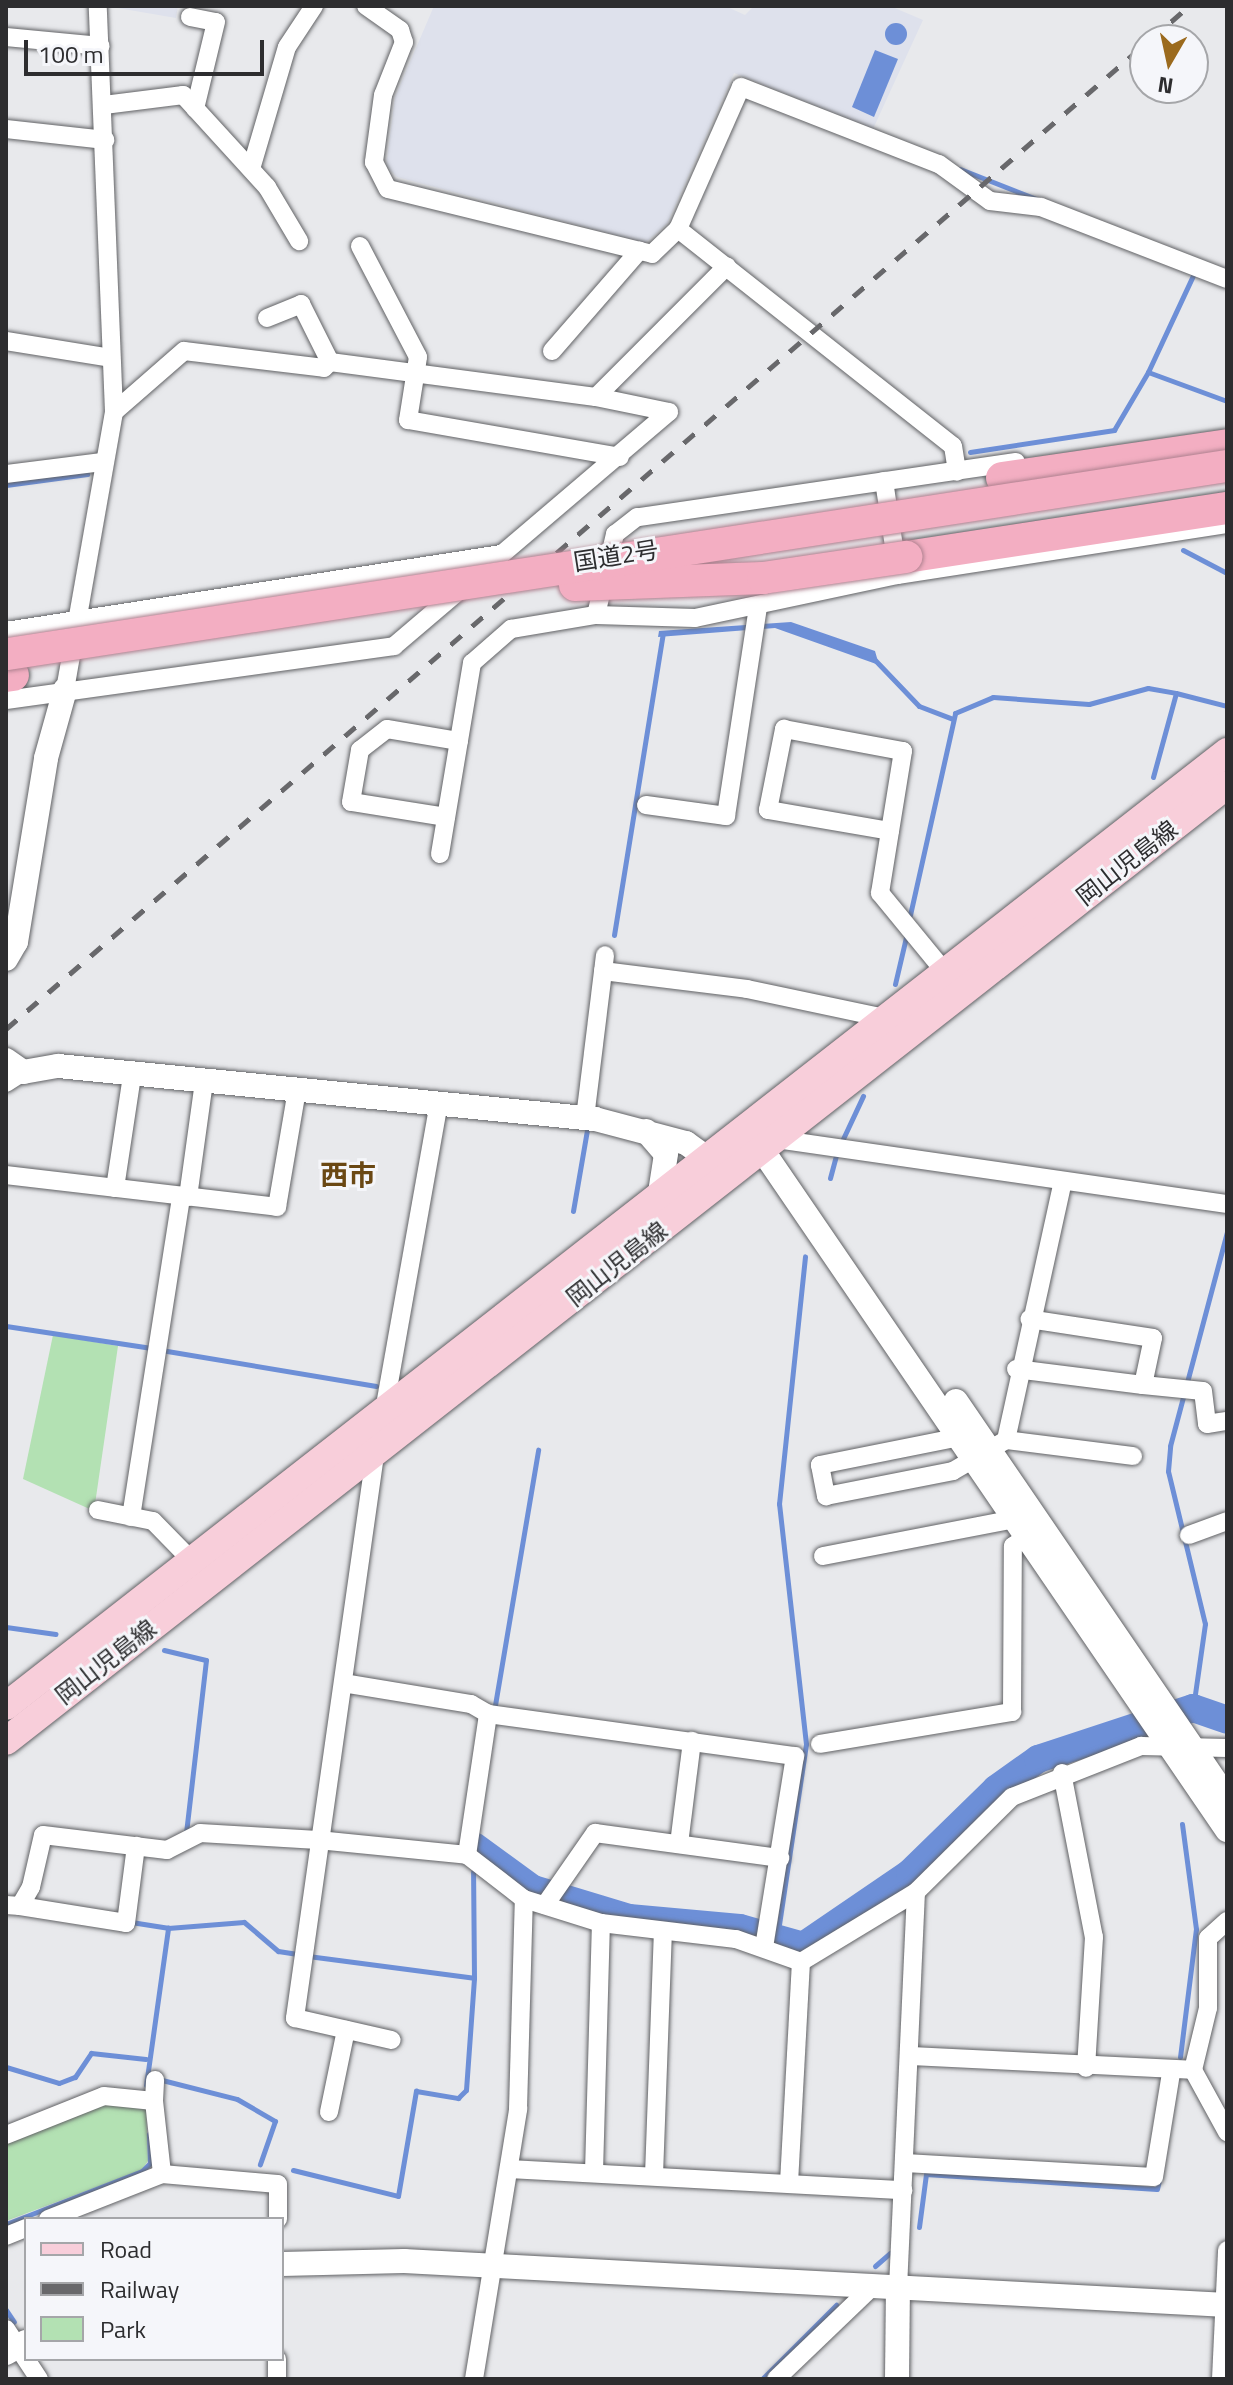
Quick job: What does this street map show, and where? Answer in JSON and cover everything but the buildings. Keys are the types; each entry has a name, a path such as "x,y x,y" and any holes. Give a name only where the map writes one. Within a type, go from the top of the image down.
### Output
{"highway":[{"path":"623,555 700,526 1227,445"},
{"name":"国道2号","path":"8,665 623,555 1227,466"},
{"name":"国道2号","path":"8,665 1227,488"},
{"path":"575,585 763,578 1227,508"}],"main road":[{"name":"岡山児島線","path":"6,1741 375,1452 761,1133 885,1018 1227,752"},
{"name":"岡山児島線","path":"761,1133 1225,790"},
{"name":"岡山児島線","path":"6,1706 659,1199 720,1167"}],"street":[{"path":"6,959 16,942 46,758 80,621 103,462 114,412 98,6"},
{"path":"251,169 287,47 314,6"},
{"path":"366,6 400,30 404,42 383,95 374,162 383,182 652,254 678,229 741,87 939,164 990,201 1041,207 1225,272"},
{"path":"190,17 216,22 195,109"},
{"path":"6,37 101,46"},
{"path":"104,105 168,93 195,109 251,169 299,241"},
{"path":"6,129 105,140"},
{"path":"678,229 953,446 957,472"},
{"path":"360,246 418,357 408,420 620,457"},
{"path":"552,351 639,251"},
{"path":"596,397 727,266"},
{"path":"267,318 301,304 330,362"},
{"path":"6,341 111,358"},
{"path":"114,412 184,351 324,368 330,362"},
{"path":"8,665 65,690 394,646 620,457 669,412 596,397 330,362"},
{"path":"596,615 615,534 637,517 1227,434"},
{"path":"6,474 103,462"},
{"path":"884,481 898,575"},
{"path":"440,854 472,663 511,629 596,615 756,619 898,575 1227,524"},
{"path":"8,665 80,621 501,554"},
{"path":"646,805 726,816 756,619"},
{"path":"446,817 351,802 360,750 387,729 459,741"},
{"path":"890,831 768,810 784,729 903,751 880,893 944,971"},
{"path":"585,1118 604,963 885,1018"},
{"path":"12,1072 58,1066 585,1118 643,1129 720,1167"},
{"path":"115,1188 132,1075"},
{"path":"131,1517 204,1082"},
{"path":"6,1175 277,1207 297,1090"},
{"path":"392,2040 295,2018 375,1452 439,1103"},
{"path":"643,1129 666,1154 659,1199"},
{"path":"761,1133 838,1153 1062,1185 1227,1204"},
{"path":"761,1133 960,1437 991,1451"},
{"path":"761,1133 991,1451 1027,1527 1173,1735 1227,1830"},
{"path":"991,1451 1016,1369 1062,1185"},
{"path":"1029,1319 1153,1338 1143,1385"},
{"path":"1016,1369 1203,1391 1207,1424 1227,1421"},
{"path":"960,1437 820,1465 826,1496 991,1451 1133,1456"},
{"path":"98,1510 153,1521 192,1561"},
{"path":"1189,1535 1227,1521"},
{"path":"823,1556 1027,1527"},
{"path":"820,1744 1012,1712 1013,1546 1027,1527"},
{"path":"343,1683 471,1704 488,1714 795,1756 766,1940"},
{"path":"467,1855 488,1714"},
{"path":"1173,1735 1227,1799"},
{"path":"801,1962 916,1892 1012,1797 1102,1756 1173,1735 1227,1748"},
{"path":"679,1844 692,1741"},
{"path":"1062,1773 1094,1937 1086,2068"},
{"path":"136,1846 126,1923 13,1906 43,1835 136,1846 167,1850 200,1833 318,1840 467,1855 524,1899 551,1898 601,1923 663,1932 766,1940 801,1962"},
{"path":"551,1898 595,1833 780,1858"},
{"path":"897,2379 898,2288 916,1892"},
{"path":"474,2379 518,2109 524,1899"},
{"path":"1227,1921 1208,1938 1208,2008 1193,2070 1227,2132"},
{"path":"594,2172 601,1923"},
{"path":"654,2175 663,1932"},
{"path":"789,2183 801,1962"},
{"path":"329,2112 346,2030"},
{"path":"910,2056 1171,2073 1193,2070"},
{"path":"905,2163 1154,2177 1171,2073"},
{"path":"155,2080 154,2101 162,2174"},
{"path":"6,2135 104,2096 154,2101"},
{"path":"509,2169 903,2190"},
{"path":"53,2217 162,2174 278,2184 278,2217"},
{"path":"1221,2379 1227,2250"},
{"path":"284,2264 493,2266 1226,2305"},
{"path":"776,2379 872,2287"},
{"path":"27,2361 39,2379"}],"shaded area":[{"path":"106,6 178,6 176,18"},
{"path":"434,6 725,6 745,15 754,6 890,6 923,20 873,129 734,73 667,224 645,243 397,177 386,166 395,97"}],"green space":[{"path":"53,1335 118,1346 94,1511 23,1479"},
{"path":"109,2103 146,2110 148,2161 142,2170 6,2221 6,2142"}],"water":[{"path":"892,23 900,23 907,34 900,45 892,45 885,38 885,30"},
{"path":"875,50 898,59 874,117 852,107"},
{"path":"791,622 875,651 879,665 775,628 658,637 659,631"}],"waterway":[{"path":"960,169 1036,199"},
{"path":"1148,372 1195,271"},
{"path":"970,452 1114,430 1148,372 1227,401"},
{"path":"6,485 87,474"},
{"path":"1183,550 1227,573"},
{"path":"614,935 663,634"},
{"path":"874,659 919,706 953,719"},
{"path":"910,915 955,713 993,697 1089,704 1148,688 1176,693"},
{"path":"1153,777 1176,693 1227,706"},
{"path":"895,984 906,937"},
{"path":"841,1143 863,1096"},
{"path":"573,1211 587,1130"},
{"path":"830,1178 837,1152"},
{"path":"1193,1708 1205,1624 1168,1471 1170,1446 1227,1232"},
{"path":"777,1938 806,1744 779,1504 805,1256"},
{"path":"6,1326 151,1348"},
{"path":"161,1350 376,1386"},
{"path":"495,1705 538,1450"},
{"path":"6,1627 56,1634"},
{"path":"164,1650 206,1660 186,1834"},
{"path":"474,1846 533,1889 629,1918 740,1928 803,1946 910,1873 996,1789 1038,1759 1193,1708 1227,1720"},
{"path":"1180,2057 1196,1929 1182,1824"},
{"path":"308,1956 474,1978 473,1872"},
{"path":"131,1922 168,1928"},
{"path":"146,2085 168,1928 244,1922 278,1951 296,1954"},
{"path":"293,2170 398,2196 416,2091 458,2098 466,2090 474,1978"},
{"path":"6,2067 59,2083 75,2077 91,2053 146,2059"},
{"path":"158,2079 237,2099 275,2121 260,2164"},
{"path":"6,2224 142,2171 150,2163 149,2134"},
{"path":"919,2227 926,2174 1157,2189 1159,2180"},
{"path":"875,2266 890,2253"},
{"path":"762,2379 836,2305"},
{"path":"6,2310 14,2322"}],"railway":[{"path":"1168,24 1189,6"},
{"path":"6,1029 1129,58"}],"district":[{"name":"西市","path":"348,1175"}]}
